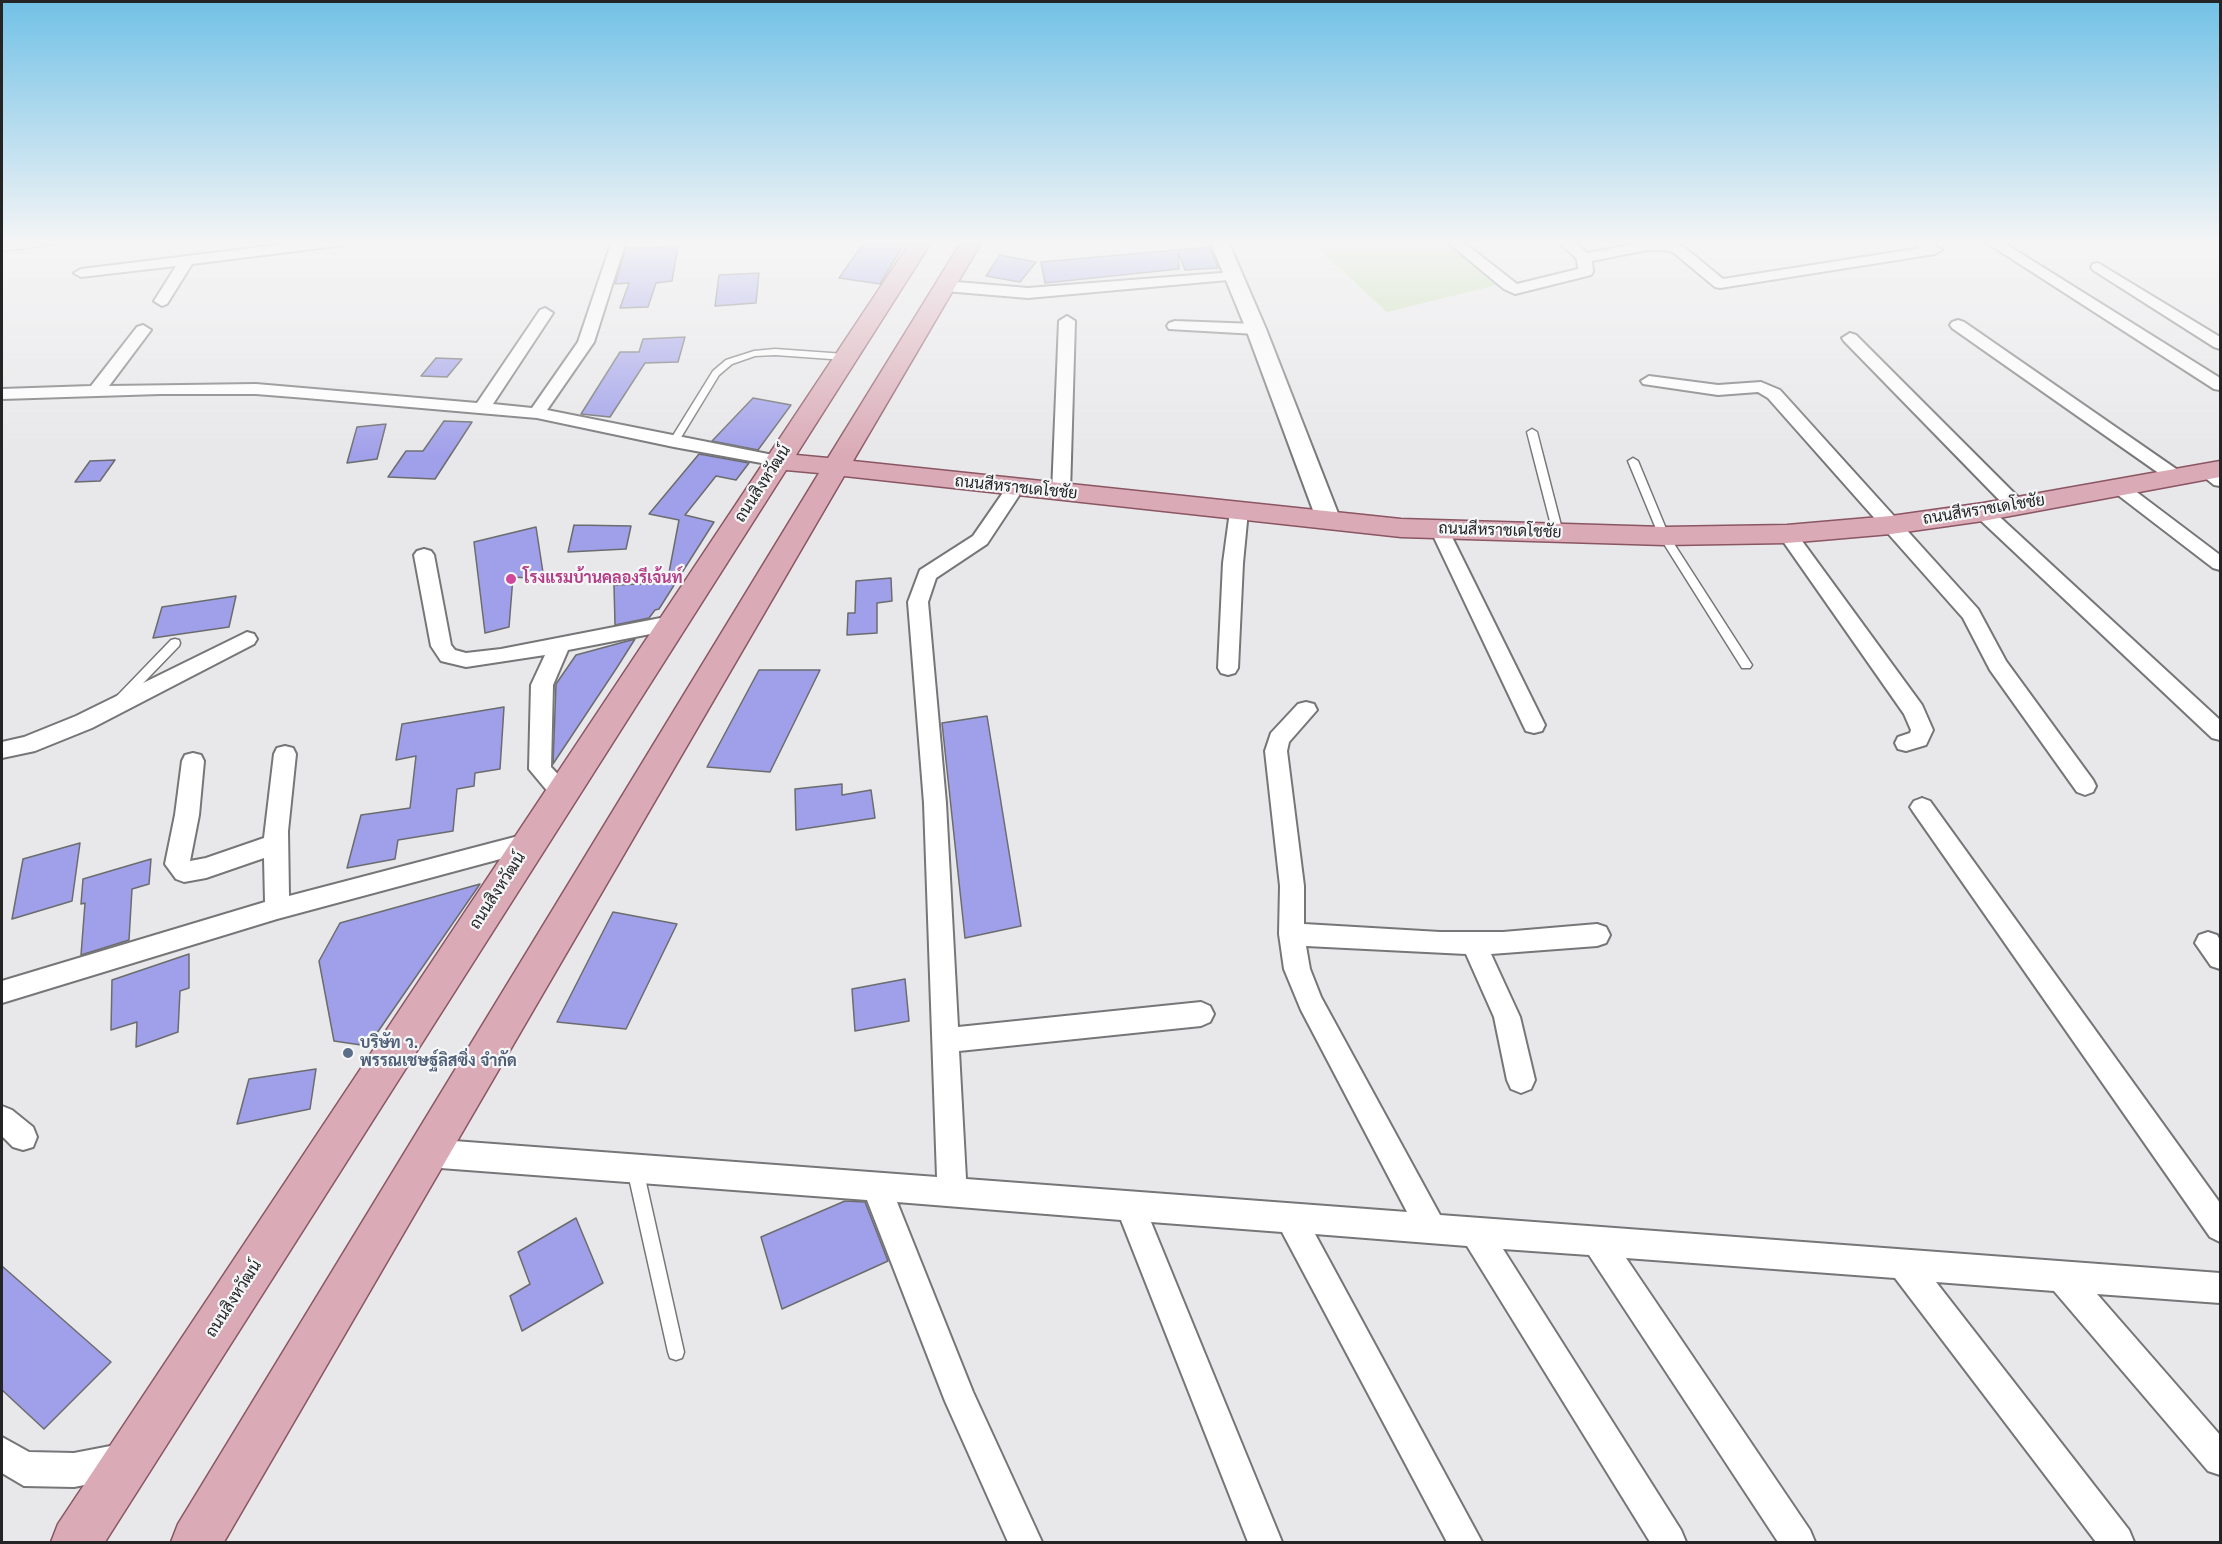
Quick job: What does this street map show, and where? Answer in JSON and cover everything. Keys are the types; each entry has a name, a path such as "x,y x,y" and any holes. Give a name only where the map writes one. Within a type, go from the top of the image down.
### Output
{"main road":[{"name":"ถนนสิงหวัฒน์","path":"76,1542 874,313"},
{"path":"196,1542 834,468 929,313"},
{"name":"ถนนสีหราชเดโชชัย","path":"778,461 1401,528 1664,536 1787,534 1891,525 1983,512 2176,477 2216,474"}],"street":[{"path":"481,409 545,313"},
{"path":"537,413 586,342 595,313"},
{"path":"1249,313 1329,521"},
{"path":"2105,313 2220,385"},
{"path":"2171,313 2220,344"},
{"path":"1061,493 1067,321"},
{"path":"1958,325 2176,477"},
{"path":"1175,326 1256,329"},
{"path":"96,391 143,330"},
{"path":"1850,338 2016,506"},
{"path":"1649,381 1705,389 1761,387 1769,390 1971,614 1997,665 2085,786"},
{"path":"2,394 256,389 537,413 778,461"},
{"path":"952,1194 935,802 918,602 927,575 980,540 1015,488"},
{"path":"2120,488 2220,564"},
{"path":"1228,668 1233,563 1239,511"},
{"path":"1983,512 2220,732"},
{"path":"1439,530 1534,725"},
{"path":"1787,534 1914,711 1922,730 1918,739 1906,743"},
{"path":"424,555 441,646 448,656 466,660 560,645 671,623"},
{"path":"2,750 27,745 84,722 248,639"},
{"path":"560,645 542,686 540,769 561,793"},
{"path":"1306,710 1279,739 1276,751 1292,886 1291,934 1298,969 1310,1002 1432,1229"},
{"path":"277,909 276,844 285,754"},
{"path":"193,761 187,815 177,864 184,872 206,868 276,844"},
{"path":"1922,807 2220,1227"},
{"path":"2,992 277,909 530,842"},
{"path":"1291,934 1440,943 1597,935"},
{"path":"1474,943 1507,1017 1521,1080"},
{"path":"946,1040 1201,1014"},
{"path":"2,1119 23,1137"},
{"path":"427,1153 2220,1288"},
{"path":"877,1188 961,1401 1025,1542"},
{"path":"1130,1206 1265,1542"},
{"path":"1291,1219 1465,1542"},
{"path":"1476,1233 1670,1542"},
{"path":"1597,1241 1798,1542"},
{"path":"1904,1264 2116,1542"},
{"path":"2061,1276 2220,1459"},
{"path":"2,1453 24,1469 74,1470 130,1459"}],"lane":[{"path":"674,442 716,373 729,362 754,354 775,352 845,357"},
{"path":"1532,432 1558,533"},
{"path":"1633,461 1664,536 1746,665"},
{"path":"112,708 175,643"},
{"path":"634,1169 676,1352"}],"building":[{"path":"685,337 678,362 645,363 610,417 581,414 620,352 639,352 643,339"},
{"path":"436,358 462,359 447,377 421,376"},
{"path":"753,398 791,405 758,450 712,441"},
{"path":"444,421 472,422 435,479 388,477 406,451 423,451"},
{"path":"386,424 377,459 347,463 357,427"},
{"path":"699,454 749,463 736,480 716,476 685,515 714,522 659,609 655,610 649,618 615,625 614,585 667,583 679,520 649,514"},
{"path":"115,460 100,481 75,482 90,461"},
{"path":"574,525 631,526 626,549 568,552"},
{"name":"โรงแรมบ้านคลองรีเจ้นท์","path":"536,527 544,579 513,577 509,627 485,633 474,542"},
{"path":"891,578 892,601 877,603 877,633 847,635 848,613 855,613 856,581"},
{"path":"236,596 229,627 153,638 162,607"},
{"path":"635,639 553,764 556,684 576,655"},
{"path":"759,670 820,670 770,772 707,767"},
{"path":"504,707 500,769 475,773 474,786 457,789 453,831 398,840 395,859 347,868 361,815 410,808 416,756 396,760 402,724"},
{"path":"987,716 1021,926 965,938 942,723"},
{"path":"842,784 842,795 871,790 875,818 796,830 795,789"},
{"path":"80,843 72,901 12,919 23,859"},
{"path":"151,859 149,884 132,889 129,940 81,955 85,903 81,904 83,879"},
{"path":"480,884 368,1046 334,1041 319,961 340,923"},
{"path":"613,912 677,924 626,1029 557,1022"},
{"path":"189,954 189,988 180,991 178,1032 136,1047 137,1022 111,1030 112,980"},
{"path":"905,979 909,1021 855,1031 852,989"},
{"path":"316,1069 310,1109 237,1124 249,1079"},
{"path":"845,1201 865,1202 888,1261 782,1309 761,1237"},
{"path":"576,1218 603,1283 522,1331 510,1296 530,1284 518,1252"},
{"path":"2,1266 111,1362 44,1429 2,1390"}],"place":[{"name":"โรงแรมบ้านคลองรีเจ้นท์","path":"511,579"},
{"name":"บริษัท ว. พรรณเชษฐ์ลิสซิ่ง จำกัด","path":"348,1053"}]}
